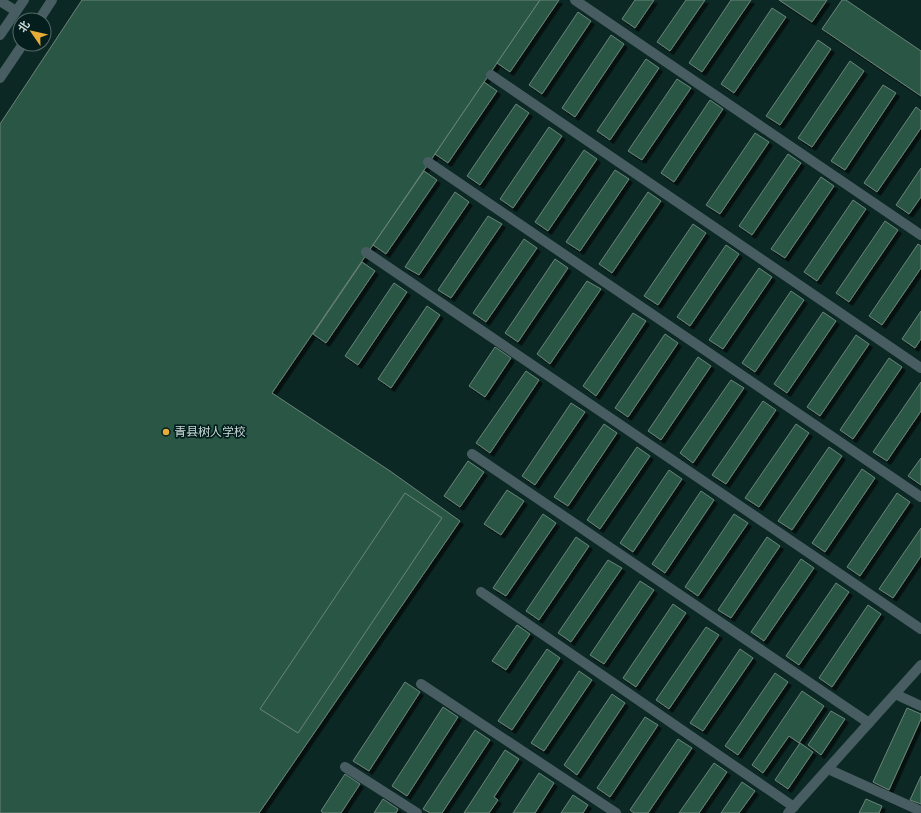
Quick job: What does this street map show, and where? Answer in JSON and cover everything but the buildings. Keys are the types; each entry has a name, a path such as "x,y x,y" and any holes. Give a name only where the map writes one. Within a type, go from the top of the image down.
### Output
{"street":[{"path":"0,35 24,0"},
{"path":"44,12 52,0"},
{"path":"575,0 921,235"},
{"path":"0,1 16,11"},
{"path":"0,78 17,52"},
{"path":"491,75 921,368"},
{"path":"428,162 921,497"},
{"path":"366,252 921,629"},
{"path":"472,454 869,723"},
{"path":"481,592 791,810 921,665"},
{"path":"421,684 616,813"},
{"path":"895,694 921,706"},
{"path":"345,767 416,813"},
{"path":"828,769 921,810"}],"place":[{"name":"青县树人学校","path":"166,432"}]}
